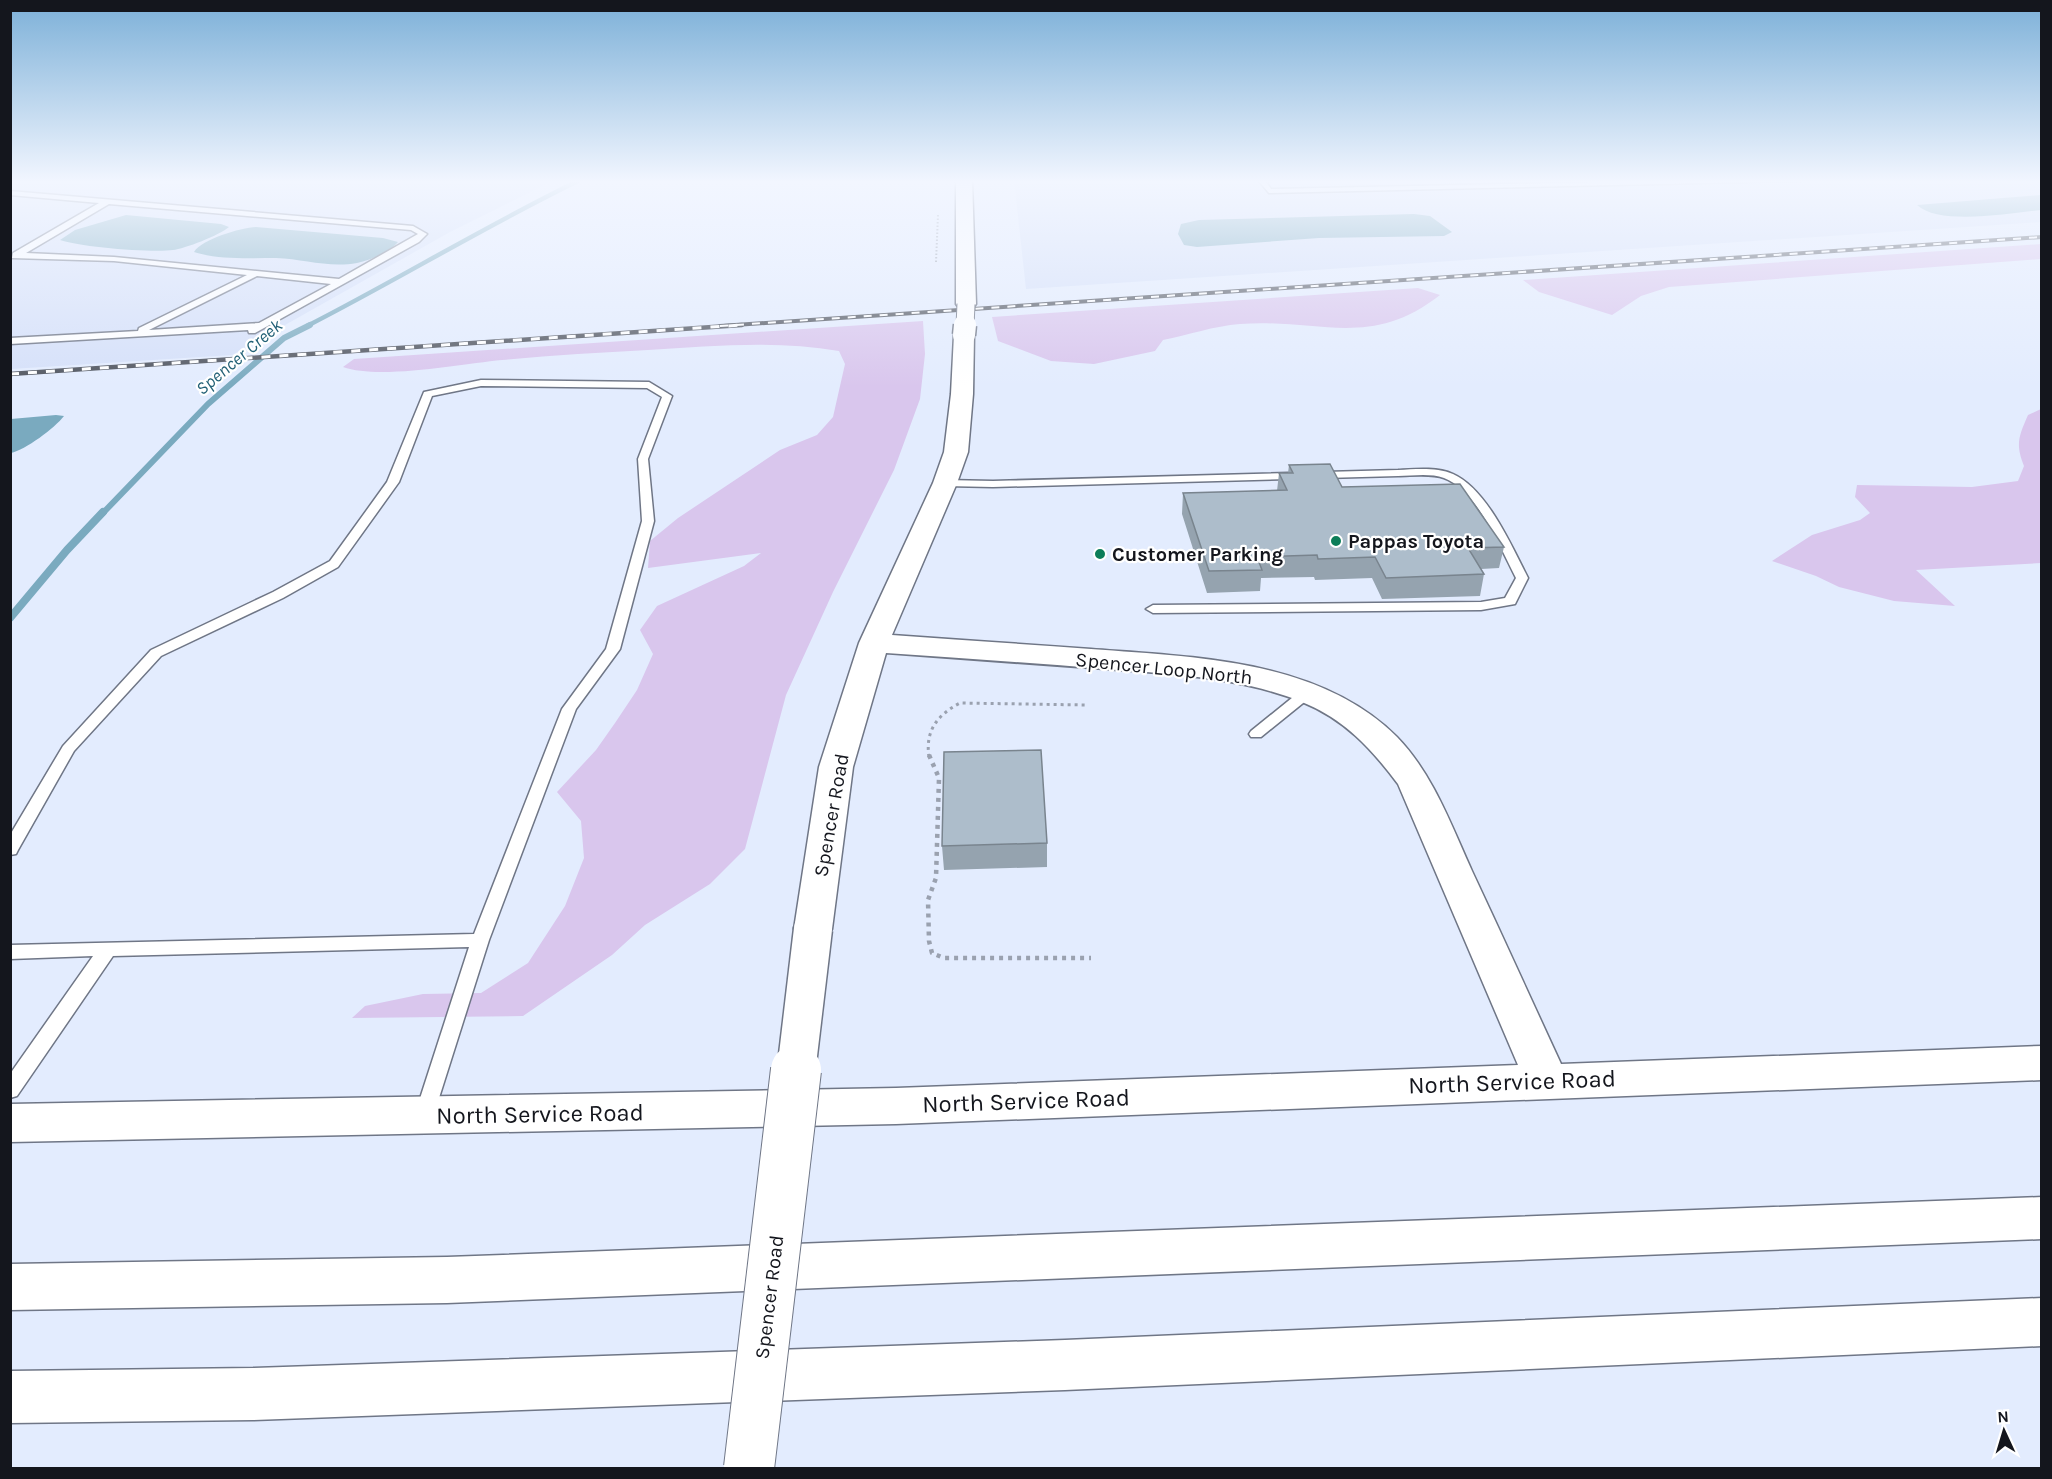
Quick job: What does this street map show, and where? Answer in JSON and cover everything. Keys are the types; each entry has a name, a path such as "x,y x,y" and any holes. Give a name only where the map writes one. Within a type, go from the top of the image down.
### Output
{"main road":[{"name":"Spencer Road","path":"749,1468 813,929 836,767 874,644 945,483 956,452 964,365 965,249"},
{"name":"Spencer Loop North","path":"874,644 1188,667 1239,673 1308,692 1340,708 1368,726 1389,746 1414,782 1547,1081"},
{"name":"North Service Road","path":"10,1123 424,1117 896,1106 2042,1063"},
{"path":"10,1287 447,1280 2042,1218"},
{"path":"10,1397 253,1394 1029,1366 2042,1322"}],"lane":[{"path":"13,257 27,249"},
{"path":"252,331 400,249"},
{"path":"13,257 114,259 341,282"},
{"path":"134,333 256,274"},
{"path":"10,341 262,326"},
{"path":"10,850 68,749 156,653 278,595 334,564 393,482 428,394 481,383 649,385 667,396 644,459 648,521 613,649 569,709 480,940 424,1117"},
{"path":"945,483 993,484 1398,472 1448,476 1468,487 1504,544 1522,578 1510,601 1481,606 1153,609"},
{"path":"1256,734 1308,692"},
{"path":"10,952 480,940"},
{"path":"10,1090 108,950"}],"path":[{"path":"936,262 937,249"},
{"path":"1086,705 960,704 946,709 934,724 925,744 932,768 939,778 936,878 927,900 929,941 932,953 944,958 1091,958"}],"shaded area":[{"path":"11,249 420,249 232,355 11,369"},
{"path":"116,249 177,249 150,251"},
{"path":"196,249 391,249 362,262 346,264 276,258 224,257 194,252"},
{"path":"1022,249 1632,249 1026,289"},
{"path":"1969,249 2041,249 2041,259 1669,287 1641,296 1612,315 1539,292 1523,280"},
{"path":"1418,288 1440,295 1415,312 1390,322 1367,327 1343,328 1268,323 1230,325 1163,340 1155,351 1094,364 1051,361 998,341 992,317"},
{"path":"923,321 925,354 920,399 894,470 833,592 786,695 745,849 710,884 645,925 612,955 523,1016 352,1018 365,1006 423,994 481,993 528,963 565,906 584,858 581,821 557,792 596,750 637,690 653,654 640,630 657,606 744,566 761,553 648,568 650,541 678,518 780,450 817,435 833,417 845,364 839,351 792,346 744,345 538,357 398,372 358,371 343,367 354,359"},
{"path":"2041,409 2041,563 1916,570 1955,606 1894,601 1839,587 1816,576 1772,561 1812,535 1860,520 1870,513 1855,497 1857,485 1972,487 2018,481 2024,466 2019,446 2020,435 2028,415"},
{"path":"64,416 39,438 11,453 11,419"}],"building":[{"name":"Pappas Toyota","path":"1330,464 1342,487 1460,484 1504,547 1468,548 1484,574 1386,578 1375,557 1318,559 1317,555 1257,557 1262,570 1209,571 1183,493 1287,490 1279,473 1293,473 1289,465"},
{"path":"1041,750 1047,843 942,846 944,752"}],"waterway":[{"name":"Spencer Creek","path":"307,326 449,249"},
{"name":"Spencer Creek","path":"102,514 208,404 284,338 310,325"},
{"name":"Spencer Creek","path":"10,618 67,550 103,512"}],"railway":[{"path":"720,326 1863,249"},
{"path":"10,374 742,325"}],"place":[{"name":"Pappas Toyota","path":"1336,541"},
{"name":"Customer Parking","path":"1100,554"}]}
